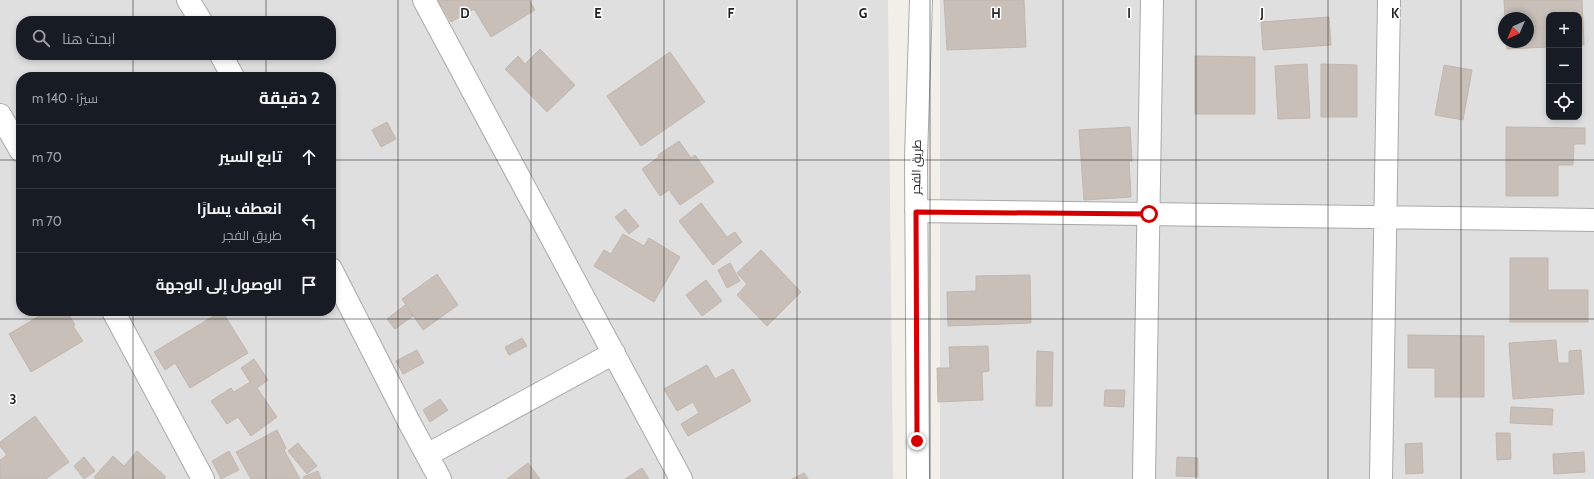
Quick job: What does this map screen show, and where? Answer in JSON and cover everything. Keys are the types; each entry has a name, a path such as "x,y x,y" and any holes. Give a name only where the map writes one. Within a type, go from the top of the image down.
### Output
{"street":[{"path":"188,0 198,16"},
{"path":"424,0 682,479"},
{"name":"طريق الفجر","path":"918,479 916,157 921,0"},
{"path":"1144,479 1152,0"},
{"path":"1381,479 1389,0"},
{"path":"224,60 230,72"},
{"path":"0,115 16,142"},
{"path":"916,212 1594,220"},
{"path":"336,279 440,479"},
{"path":"116,316 203,479"},
{"path":"427,455 614,353"}],"shaded area":[{"path":"0,0 888,0 893,479 0,479"},
{"path":"940,0 1594,0 1594,479 940,479"}],"building":[{"path":"438,0 529,0 535,10 491,37 474,9 451,22"},
{"path":"944,0 1024,0 1026,47 947,50"},
{"path":"1504,0 1582,0 1584,45 1582,45 1582,12 1546,12 1546,47 1534,48 1534,12 1505,12"},
{"path":"1329,17 1331,45 1263,50 1261,22"},
{"path":"1507,48 1528,48 1507,49"},
{"path":"540,49 575,85 547,112 505,69 518,56 525,64"},
{"path":"670,52 705,102 641,146 607,96"},
{"path":"1195,56 1255,57 1255,114 1195,114"},
{"path":"1307,64 1310,118 1278,119 1275,66"},
{"path":"1321,64 1357,65 1357,117 1321,117"},
{"path":"1444,65 1472,70 1463,120 1435,115"},
{"path":"387,122 396,139 381,147 372,130"},
{"path":"1130,127 1132,161 1129,161 1131,197 1084,200 1079,130"},
{"path":"1506,127 1585,128 1585,144 1574,144 1573,165 1558,165 1558,196 1506,196"},
{"path":"679,141 691,158 695,155 714,182 680,205 669,190 660,196 642,169 659,157 658,155"},
{"path":"701,203 727,237 735,232 742,242 713,265 679,221"},
{"path":"625,209 639,226 629,234 615,217"},
{"path":"623,234 644,246 649,238 680,257 654,302 594,266 604,250 611,254"},
{"path":"761,250 801,292 767,326 737,295 747,284 737,273"},
{"path":"1510,258 1548,258 1548,290 1588,290 1588,322 1510,322"},
{"path":"730,263 740,281 727,288 718,270"},
{"path":"437,274 458,305 423,330 402,299"},
{"path":"1030,275 1031,323 948,326 947,292 976,291 976,276"},
{"path":"706,280 722,301 702,316 686,295"},
{"path":"405,305 413,316 395,329 387,319"},
{"path":"40,316 70,316 75,325 73,326 83,341 31,372 9,334"},
{"path":"214,316 225,316 248,353 190,388 175,363 165,370 154,352"},
{"path":"1408,335 1484,336 1484,397 1435,397 1435,368 1408,368"},
{"path":"522,338 527,346 509,355 505,347"},
{"path":"1556,340 1558,363 1569,363 1569,351 1581,350 1584,394 1513,399 1509,343"},
{"path":"988,346 989,371 982,372 983,400 938,402 937,368 950,368 949,347"},
{"path":"417,350 424,363 403,374 396,361"},
{"path":"1037,351 1053,352 1052,406 1036,406"},
{"path":"254,359 268,380 257,388 277,417 251,436 238,417 227,424 211,401 231,388 234,392 250,382 241,368"},
{"path":"707,365 715,379 733,369 751,401 688,436 681,424 699,413 693,402 677,411 664,389"},
{"path":"1105,390 1125,390 1124,407 1104,406"},
{"path":"440,399 448,410 430,422 423,410"},
{"path":"1511,407 1553,409 1552,425 1510,423"},
{"path":"35,416 69,462 46,479 0,479 0,460 7,455 0,446 0,442"},
{"path":"277,430 286,448 284,450 300,479 251,479 236,452"},
{"path":"1496,433 1510,433 1511,459 1497,460"},
{"path":"298,443 317,466 307,474 288,451"},
{"path":"1422,443 1423,473 1406,474 1405,444"},
{"path":"137,451 166,477 164,479 96,479 94,477 113,456 124,466"},
{"path":"229,451 239,470 221,479 212,461"},
{"path":"1584,452 1585,472 1554,474 1553,454"},
{"path":"84,457 95,471 84,479 74,466"},
{"path":"1177,457 1198,458 1198,477 1176,476"},
{"path":"528,463 540,479 507,479"},
{"path":"642,468 649,479 625,479"},
{"path":"318,471 321,479 304,479 303,477"},
{"path":"804,473 808,479 792,479"}],"route":[{"path":"917,441 916,212 1149,214"}]}
